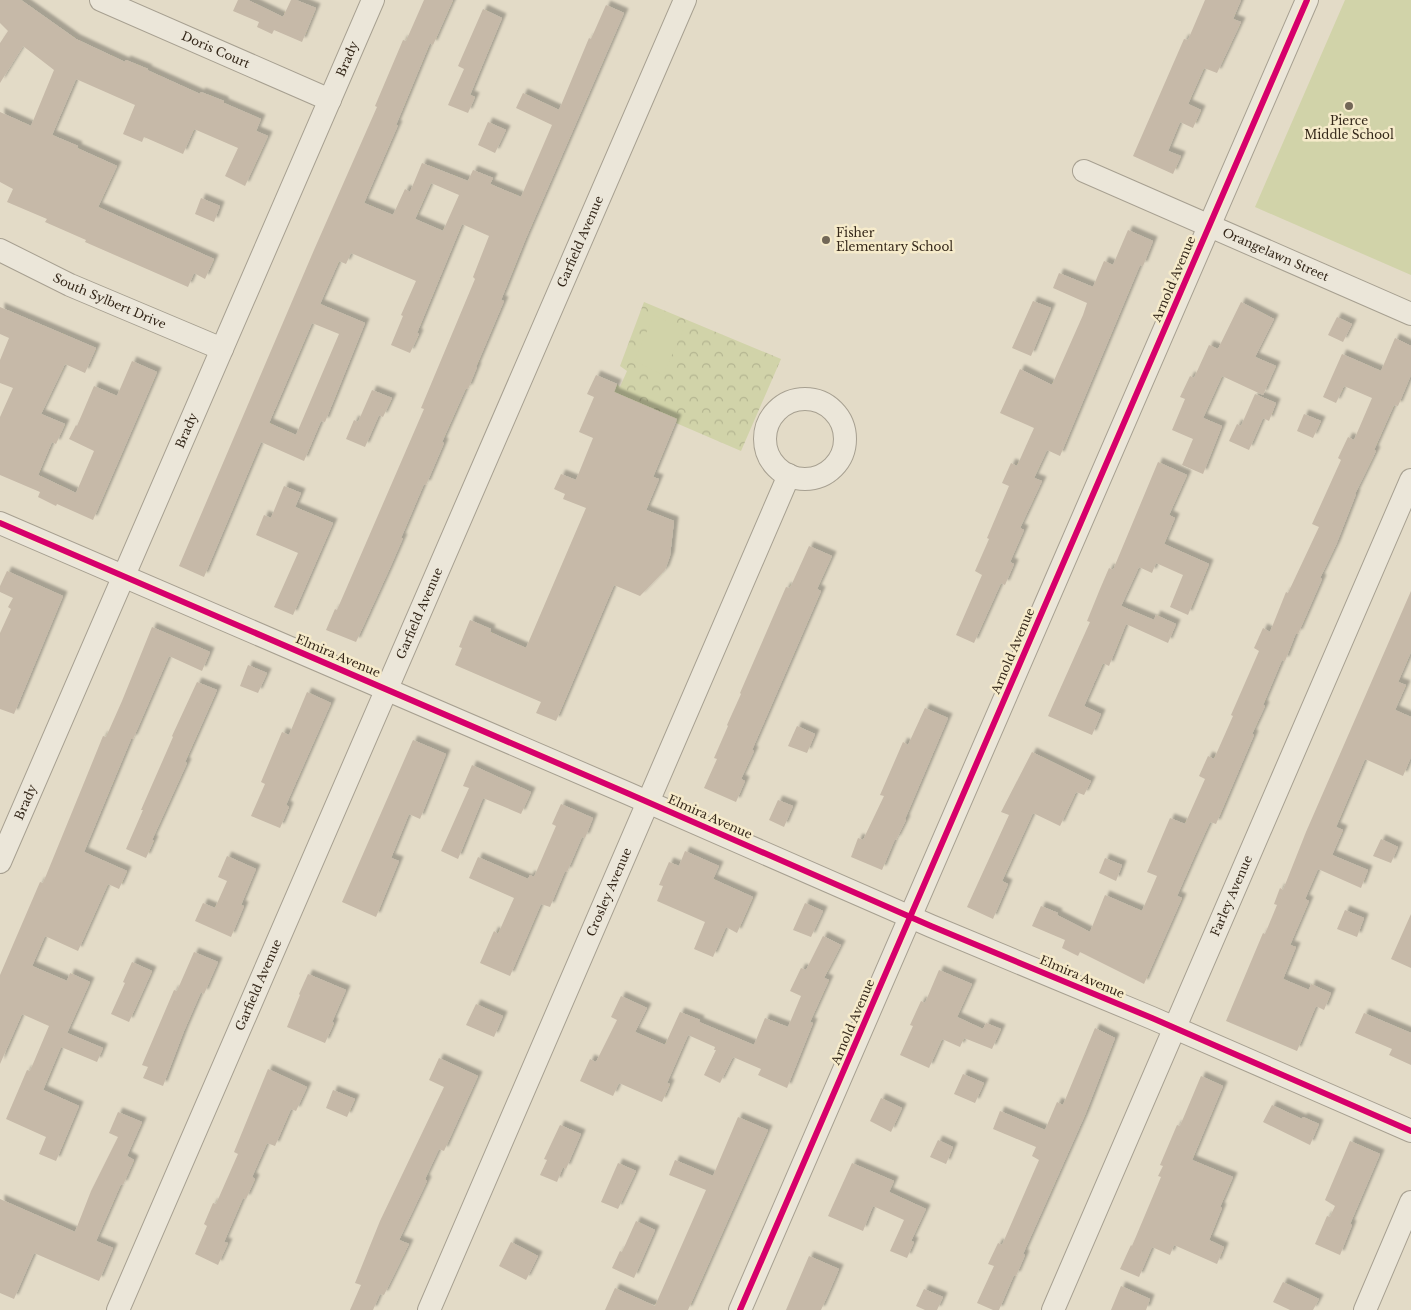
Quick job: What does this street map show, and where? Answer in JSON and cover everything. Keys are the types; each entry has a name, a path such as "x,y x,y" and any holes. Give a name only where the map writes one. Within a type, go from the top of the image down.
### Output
{"street":[{"name":"Doris Court","path":"101,0 330,100"},
{"name":"Brady","path":"0,862 373,0"},
{"name":"Garfield Avenue","path":"118,1310 683,0"},
{"name":"Arnold Avenue","path":"740,1310 1307,0"},
{"name":"Orangelawn Street","path":"1084,171 1411,314"},
{"name":"South Sylbert Drive","path":"0,250 70,285 222,349"},
{"name":"Crosley Avenue","path":"429,1310 789,475"},
{"name":"Farley Avenue","path":"1053,1310 1411,480"},
{"name":"Elmira Avenue","path":"0,523 649,802 910,917 1411,1131"},
{"path":"1364,1310 1411,1202"}],"green space":[{"name":"Pierce Middle School","path":"1345,0 1411,0 1411,275 1255,207"},
{"path":"644,302 781,359 741,451 676,423 677,421 614,392 617,384 620,387 627,371 620,366"},
{"path":"654,315 684,328 663,375 634,361"}],"building":[{"path":"0,0 21,0 76,39 125,62 126,60 148,69 200,94 201,92 224,101 224,103 261,119 256,131 268,136 245,186 225,176 238,148 194,129 183,154 144,137 142,142 123,134 135,105 76,79 52,135 117,166 98,207 214,259 205,279 194,273 188,287 85,242 86,240 45,222 47,219 7,202 13,189 0,182 0,112 31,126 54,70 23,46 0,83 0,43 8,31 0,23"},
{"path":"238,0 248,0 283,17 291,0 296,0 316,8 302,42 274,30 272,34 257,27 259,22 233,11"},
{"path":"424,0 453,0 433,45 430,43 396,125 398,125 364,203 393,215 405,189 410,192 422,163 468,181 473,170 493,178 490,184 521,197 552,125 516,108 523,93 559,110 589,38 591,39 606,5 624,13 526,238 501,300 504,301 468,389 466,388 442,442 444,443 426,485 424,484 401,538 403,538 356,642 326,630 335,609 337,610 424,409 421,408 475,279 473,277 489,236 462,224 410,353 391,345 403,316 401,315 416,281 351,253 346,264 339,261 320,304 365,323 325,422 321,421 304,461 261,442 204,577 179,566 377,107 375,106 403,40 406,41","holes":["431,183 459,195 443,231 415,219","312,323 339,334 296,435 269,423"]},
{"path":"1205,0 1241,0 1233,19 1241,22 1217,73 1204,68 1188,104 1201,110 1193,128 1180,122 1168,151 1181,156 1173,174 1133,156 1184,39 1188,40"},
{"path":"483,9 502,18 470,95 475,97 468,113 448,105 464,69 458,66"},
{"path":"488,122 506,130 495,153 478,145"},
{"path":"201,198 220,206 214,222 195,214"},
{"path":"1128,230 1153,241 1143,266 1140,265 1060,456 1047,450 1034,478 1042,481 1020,528 1024,530 1010,562 1014,564 1005,585 1001,583 974,643 956,635 982,575 975,571 1009,486 1002,483 1011,463 1017,466 1034,428 1000,413 1020,369 1052,385 1083,315 1087,303 1053,288 1059,273 1093,287 1104,261 1113,265"},
{"path":"1033,301 1051,308 1031,356 1012,348"},
{"path":"1241,302 1274,319 1255,357 1276,366 1263,395 1222,376 1203,418 1222,426 1203,474 1182,465 1193,439 1172,430 1185,399 1180,397 1190,376 1194,378 1209,345 1218,349"},
{"path":"0,307 96,348 85,373 65,364 41,414 65,424 56,444 52,442 38,475 76,493 94,451 69,439 77,426 94,386 117,396 132,361 157,372 93,520 57,504 56,506 38,497 40,492 0,475 0,417 13,388 0,383 0,360 9,338 0,334"},
{"path":"1337,317 1352,324 1343,342 1328,335"},
{"path":"1395,338 1411,346 1411,375 1398,406 1394,405 1374,450 1376,451 1355,494 1336,545 1320,578 1322,579 1298,634 1296,633 1285,661 1282,660 1263,705 1265,706 1252,734 1254,735 1216,824 1210,822 1177,896 1182,898 1144,984 1080,952 1078,956 1062,948 1065,940 1032,926 1041,906 1058,913 1057,915 1090,932 1105,895 1142,911 1157,876 1147,872 1170,818 1185,824 1205,779 1199,776 1208,756 1214,759 1259,651 1254,648 1263,628 1270,632 1286,592 1288,593 1319,527 1312,524 1341,460 1338,458 1348,437 1354,440 1372,398 1344,386 1336,403 1323,397 1342,354 1381,371"},
{"path":"596,375 617,384 614,392 677,419 653,477 659,479 646,510 674,521 670,556 665,570 640,596 614,585 556,721 536,713 541,702 455,665 462,648 459,647 470,620 491,629 490,632 526,648 586,508 563,499 565,494 554,489 561,474 576,480 593,438 579,432 594,397 587,394"},
{"path":"372,390 392,398 383,417 379,415 365,447 346,439 354,420 358,422"},
{"path":"1255,394 1276,403 1269,421 1263,418 1249,450 1229,441 1237,424 1241,426"},
{"path":"1304,414 1321,421 1313,438 1297,431"},
{"path":"1158,462 1187,475 1169,515 1175,518 1164,544 1209,564 1188,615 1170,607 1183,575 1156,563 1152,573 1139,567 1121,606 1154,620 1156,615 1176,624 1168,643 1126,624 1109,666 1103,663 1084,706 1101,714 1092,735 1048,716 1090,622 1087,621 1109,568 1113,570"},
{"path":"284,486 301,493 295,507 333,523 293,615 274,607 298,553 256,535 264,515 271,518"},
{"path":"809,546 832,556 817,589 821,591 752,750 754,751 741,779 745,781 736,802 704,788 717,759 714,758 740,693 786,587 790,588"},
{"path":"7,571 63,596 14,714 0,709 0,633 11,609 8,607 13,598 0,592 0,586"},
{"path":"1411,591 1411,652 1398,682 1406,685 1395,710 1411,717 1411,757 1403,776 1365,759 1336,827 1343,830 1332,855 1368,870 1361,888 1318,869 1305,899 1309,901 1290,945 1296,947 1283,979 1309,990 1311,984 1331,993 1324,1010 1316,1006 1297,1051 1226,1021 1263,933 1265,934 1277,905 1274,904 1280,888 1283,890 1306,832"},
{"path":"152,627 210,652 202,671 169,656 133,739 131,739 84,852 127,871 119,889 108,884 78,951 45,936 32,966 67,981 70,973 90,982 67,1033 103,1048 97,1062 61,1047 43,1090 79,1106 56,1161 39,1154 46,1137 6,1119 27,1070 30,1071 49,1026 22,1014 0,1064 0,975 40,882 43,883 103,736 106,737"},
{"path":"248,665 267,673 258,693 240,686"},
{"path":"197,682 217,690 146,858 126,849 172,736"},
{"path":"307,692 331,703 286,805 289,807 280,828 251,816 265,784 261,782 282,732 289,735"},
{"path":"925,708 948,718 906,820 895,839 882,870 851,857 858,838 863,840 884,796 880,795 903,742 908,745"},
{"path":"797,726 815,734 807,753 788,746"},
{"path":"413,740 446,754 420,819 409,814 391,858 399,861 376,917 342,902"},
{"path":"1032,752 1091,781 1084,795 1076,792 1060,826 1033,813 1002,881 1008,884 993,919 967,907 1009,815 1001,812"},
{"path":"472,765 531,792 521,814 483,798 458,859 441,851 469,788 463,786"},
{"path":"778,800 793,806 784,827 769,820"},
{"path":"561,804 593,818 585,838 582,837 567,872 565,871 550,907 541,904 510,976 480,963 494,931 498,934 514,898 469,878 478,857 528,879 530,875 534,877 556,826 552,824"},
{"path":"1381,839 1398,847 1391,863 1373,856"},
{"path":"685,851 719,866 713,879 753,897 737,933 726,927 713,957 694,949 705,922 657,901 663,886 659,885 669,862 679,866"},
{"path":"227,856 256,869 241,905 244,906 231,937 195,921 203,903 215,908 227,881 218,877"},
{"path":"1105,858 1122,865 1116,881 1099,873"},
{"path":"805,903 823,911 811,937 793,930"},
{"path":"1345,910 1364,918 1357,937 1337,929"},
{"path":"1411,914 1411,968 1391,959"},
{"path":"823,936 841,945 824,978 829,980 810,1022 813,1023 787,1088 758,1075 761,1069 733,1057 720,1083 704,1075 716,1050 714,1050 715,1047 688,1035 667,1083 670,1084 662,1102 619,1083 613,1096 580,1081 590,1059 596,1062 617,1020 611,1017 621,996 647,1008 635,1032 665,1045 680,1012 754,1045 765,1018 788,1027 801,996 790,991 801,968 806,970"},
{"path":"194,952 218,962 204,994 201,992 163,1086 143,1078 148,1067 142,1065 174,990 177,991"},
{"path":"132,962 152,971 129,1022 111,1014"},
{"path":"939,970 972,984 957,1017 983,1029 986,1023 1001,1029 992,1049 964,1038 960,1047 942,1039 929,1068 900,1055 913,1026 910,1025 921,1001 925,1003"},
{"path":"308,974 346,990 325,1043 287,1027"},
{"path":"476,1004 503,1016 494,1037 466,1025"},
{"path":"1364,1013 1411,1033 1411,1065 1389,1055 1392,1049 1355,1033"},
{"path":"1095,1028 1115,1038 1085,1115 1023,1254 1025,1255 1016,1276 1014,1275 999,1310 993,1310 977,1303 994,1266 988,1264 998,1243 1002,1245 1039,1160 1032,1156 1036,1147 993,1129 1000,1111 1045,1130 1057,1102 1063,1105"},
{"path":"439,1058 478,1076 444,1151 439,1149 425,1179 427,1181 399,1240 409,1244 384,1295 380,1294 373,1310 350,1310 361,1285 355,1283 380,1221 444,1087 429,1080"},
{"path":"268,1069 307,1087 296,1111 291,1109 275,1146 267,1143 252,1177 255,1179 246,1199 243,1198 224,1242 228,1243 218,1265 195,1254 207,1226 204,1224 213,1203 216,1204 238,1154 234,1152"},
{"path":"963,1074 984,1083 975,1103 954,1094"},
{"path":"1201,1076 1223,1086 1192,1160 1233,1177 1209,1240 1224,1247 1217,1264 1174,1245 1170,1255 1152,1247 1139,1277 1120,1269 1132,1246 1161,1177 1158,1176 1163,1166 1160,1165 1177,1125 1180,1126"},
{"path":"333,1090 355,1099 347,1117 326,1108"},
{"path":"881,1098 902,1108 891,1132 870,1121"},
{"path":"1272,1105 1302,1119 1303,1117 1319,1124 1310,1145 1263,1122"},
{"path":"118,1112 142,1122 127,1156 134,1160 123,1185 121,1184 96,1241 113,1248 99,1281 34,1253 14,1299 0,1293 0,1199 75,1232 91,1191 118,1137 109,1133"},
{"path":"738,1117 768,1130 688,1310 605,1310 615,1288 655,1306 706,1190 669,1175 675,1160 713,1176"},
{"path":"560,1125 581,1134 566,1169 563,1167 557,1182 540,1175 547,1160 544,1159"},
{"path":"938,1140 953,1147 946,1164 930,1157"},
{"path":"1350,1141 1380,1154 1350,1224 1352,1225 1340,1255 1315,1244 1327,1216 1330,1217 1335,1206 1325,1200"},
{"path":"618,1163 636,1171 618,1209 601,1202"},
{"path":"852,1163 894,1181 889,1192 926,1209 911,1241 914,1242 907,1258 890,1251 904,1220 873,1206 863,1231 828,1216"},
{"path":"636,1221 655,1230 634,1278 612,1268 620,1251 622,1252"},
{"path":"511,1242 538,1256 526,1280 499,1266"},
{"path":"809,1256 839,1269 821,1310 786,1310"},
{"path":"1283,1282 1319,1299 1313,1310 1290,1310 1273,1302"},
{"path":"1121,1286 1150,1299 1146,1310 1111,1310"},
{"path":"924,1289 943,1297 937,1310 925,1310 916,1306"}],"cycle path":[{"path":"740,1310 1307,0"},
{"path":"0,523 931,926 1152,1018 1411,1131"}],"place":[{"name":"Pierce Middle School","path":"1349,106"},
{"name":"Fisher Elementary School","path":"826,240"}]}
